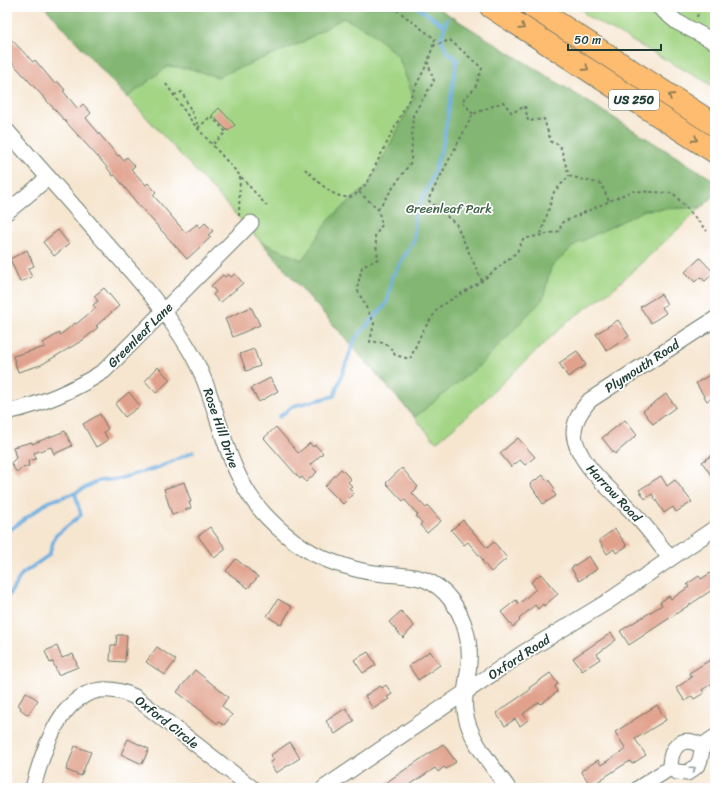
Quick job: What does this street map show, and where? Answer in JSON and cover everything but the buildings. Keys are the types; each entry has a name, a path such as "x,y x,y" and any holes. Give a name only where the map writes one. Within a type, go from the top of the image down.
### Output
{"highway":[{"name":"US 250","path":"491,7 715,152"},
{"name":"US 250","path":"533,7 715,125"}],"street":[{"path":"659,7 677,22 715,42"},
{"name":"Rose Hill Drive","path":"7,131 164,310 191,352 205,380 230,458 240,480 250,496 278,528 296,542 323,557 342,565 364,571 416,576 429,581 440,588 451,600 466,630 469,646 469,663 464,693 465,712 469,727 508,788"},
{"path":"7,212 35,190 48,177"},
{"name":"Greenleaf Lane","path":"7,412 32,406 58,397 81,386 104,371 164,310 245,222"},
{"name":"Plymouth Road","path":"577,420 582,409 590,400 715,319"},
{"name":"Harrow Road","path":"577,420 574,432 577,446 583,458 637,517 670,558"},
{"name":"Oxford Road","path":"324,788 523,653 607,602 715,528"},
{"name":"Oxford Circle","path":"33,788 38,769 55,728 68,706 79,697 90,692 110,689 123,691 135,697 252,788"},
{"path":"702,746 715,737"},
{"path":"670,768 670,758 674,747 683,741 695,742 702,746"},
{"path":"670,768 677,772 687,773 698,766 702,756 702,746"},
{"path":"639,788 670,768"}],"path":[{"path":"305,169 332,193 342,198 354,196 366,184 428,62 435,39 393,7"},
{"path":"697,18 700,7"},
{"path":"433,46 447,40 482,68 475,88 462,101 472,114"},
{"path":"378,209 411,162 413,115 434,81 428,62"},
{"path":"166,84 212,145 267,206"},
{"path":"174,95 182,92 199,128"},
{"path":"482,281 456,224 428,200 472,114 503,102 512,112 525,106 528,121 544,119 551,142 560,145 569,176"},
{"path":"199,128 212,116 226,132 212,145"},
{"path":"240,176 245,222"},
{"path":"569,176 601,184 609,201"},
{"path":"541,234 554,192 569,176"},
{"path":"359,192 378,209 382,225 375,236 378,259 362,267 357,289 367,312 374,323 370,342 381,341 390,346 395,355 410,359 422,332 439,307 482,281 517,252 523,239 560,230 561,223 632,191 673,193 707,231"}],"green space":[{"name":"Greenleaf Park","path":"45,7 436,7 715,181 715,195 612,290 568,321 464,419 436,442 261,242"},
{"name":"Greenleaf Park","path":"45,7 436,7 715,181 715,195 702,207 645,210 576,244 551,267 543,299 480,365 415,417 261,242 302,260 330,218 369,185 414,98 398,56 368,30 343,18 301,43 217,77 191,69 168,66 127,98"},
{"path":"580,7 715,7 715,87 587,16"}],"waterway":[{"path":"417,7 445,26"},
{"path":"279,417 293,406 334,396 355,339 387,303 392,277 414,240 415,213 430,183 443,144 457,59 449,54 441,39 447,19"},
{"path":"7,598 22,574 49,555 55,536 81,515 75,493 98,481 118,479 157,468 193,452"},
{"path":"7,532 48,502 75,493"}]}
